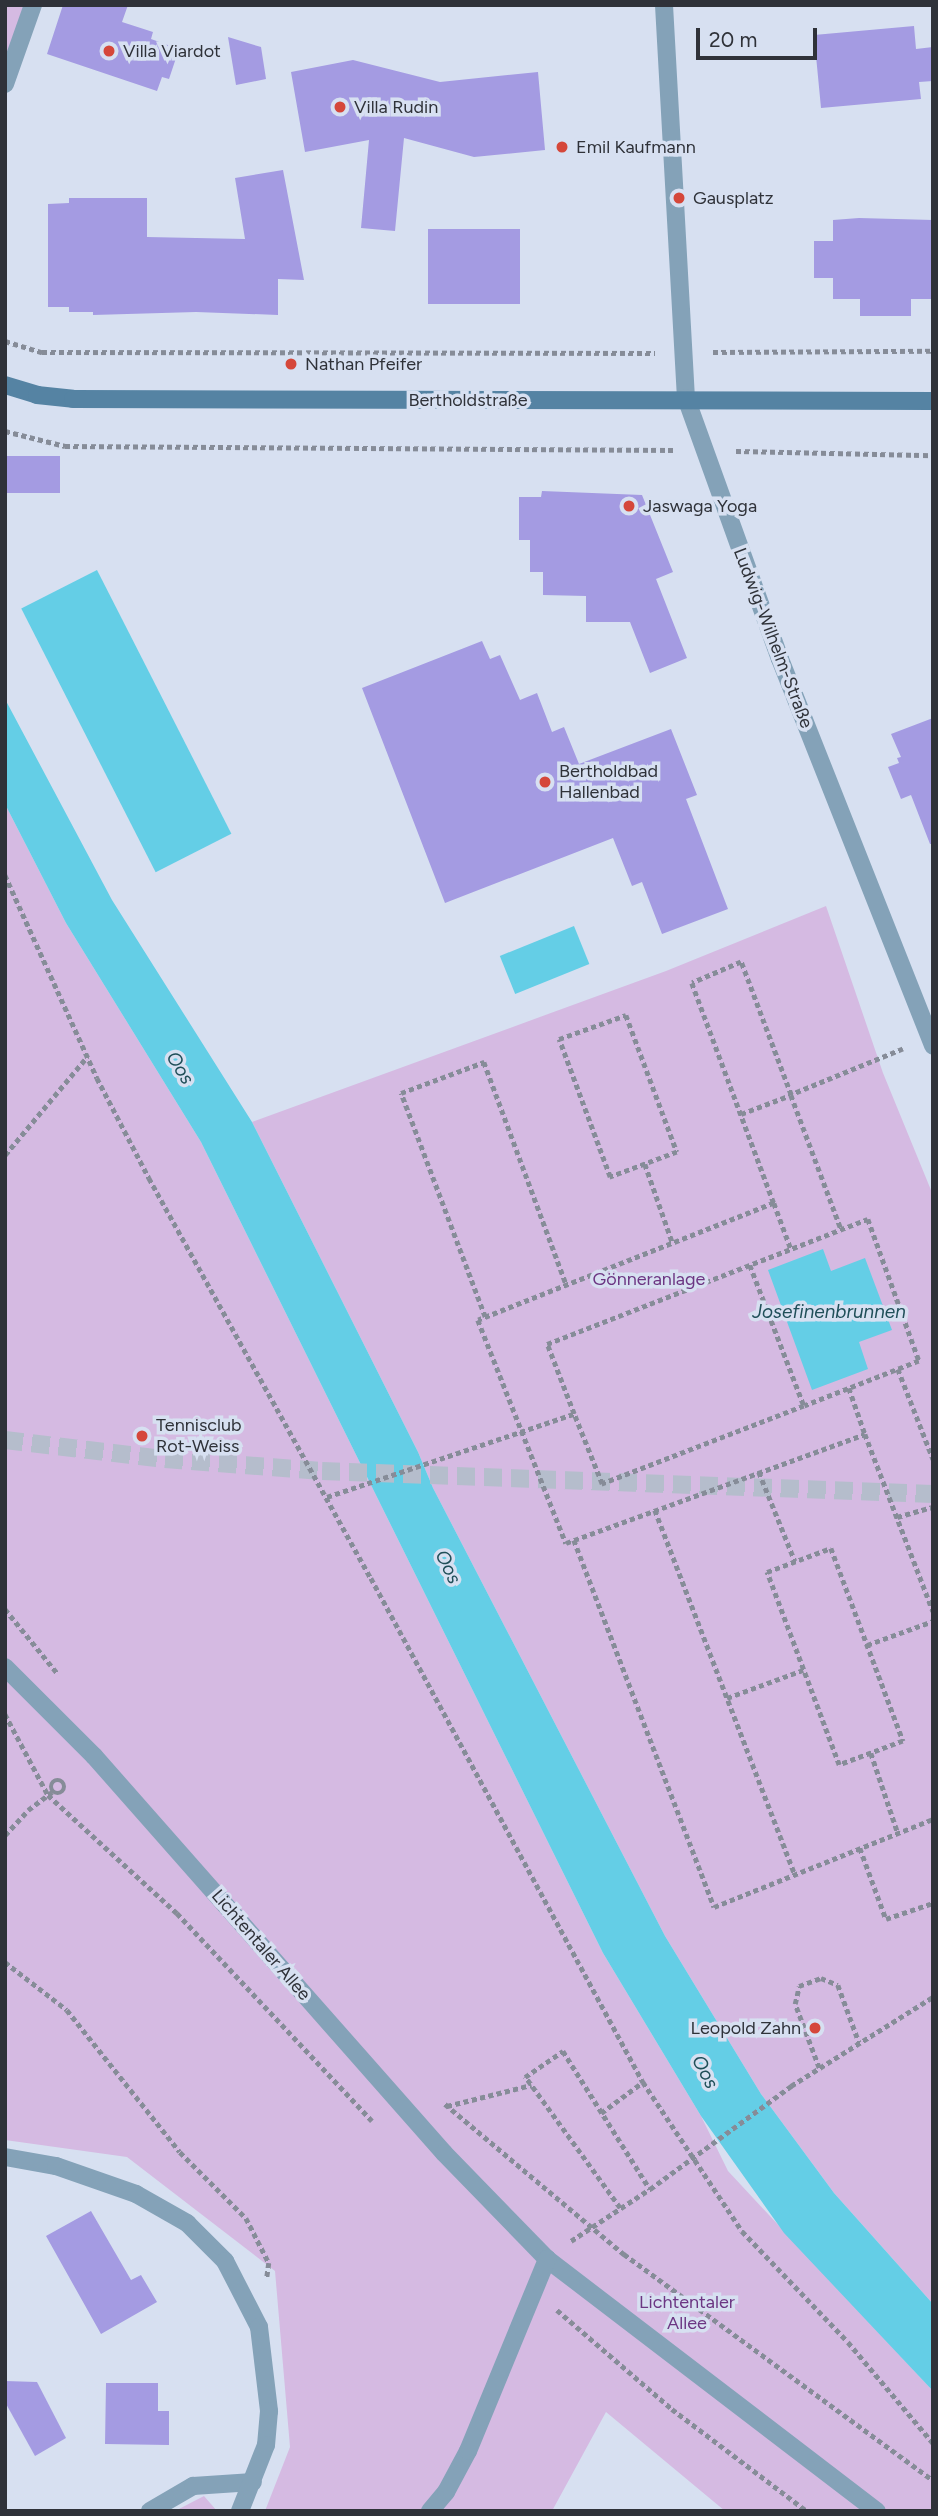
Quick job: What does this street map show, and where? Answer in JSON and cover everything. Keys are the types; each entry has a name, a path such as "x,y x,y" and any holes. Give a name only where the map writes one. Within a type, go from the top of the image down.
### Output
{"main road":[{"name":"Bertholdstraße","path":"5,385 37,395 73,399 600,401 686,398 933,401"}],"street":[{"path":"5,84 33,5"},
{"name":"Ludwig-Wilhelm-Straße","path":"664,5 686,398 780,659 931,1042"},
{"name":"Lichtentaler Allee","path":"5,1667 94,1756 444,2153 547,2259 877,2511"},
{"path":"5,2157 56,2166 136,2194 187,2223 225,2261 259,2327 269,2411 266,2445 240,2511"},
{"path":"430,2511 446,2492 468,2451 547,2259"},
{"path":"150,2511 193,2486 253,2482"}],"path":[{"path":"5,341 42,352 933,351"},
{"path":"5,431 65,446 703,450 933,455"},
{"path":"5,875 87,1057 206,1283 327,1497 643,2082 742,2231 848,2342 933,2443"},
{"path":"792,1249 692,983 741,962 841,1229"},
{"path":"626,1015 677,1152 645,1164 610,1177 559,1040 626,1015"},
{"path":"741,1114 931,1042"},
{"path":"5,1155 87,1057"},
{"path":"485,1317 401,1093 484,1062 566,1284"},
{"path":"645,1164 672,1241"},
{"path":"774,1203 672,1241 478,1320 522,1433 566,1543 865,1434"},
{"path":"868,1219 919,1361 602,1484 547,1344 792,1249 868,1219"},
{"path":"750,1265 804,1406"},
{"path":"898,1369 933,1459"},
{"path":"849,1388 933,1611"},
{"path":"327,1497 574,1414"},
{"path":"759,1472 795,1561"},
{"path":"897,1517 933,1507"},
{"path":"655,1510 794,1874"},
{"path":"573,1539 714,1907 933,1819"},
{"path":"831,1548 903,1741 839,1766 767,1572 795,1561 831,1548"},
{"path":"5,1609 66,1684"},
{"path":"867,1645 933,1621"},
{"path":"727,1698 803,1670"},
{"path":"871,1754 898,1833"},
{"path":"5,1835 28,1810 52,1792"},
{"path":"860,1848 886,1919 933,1903"},
{"path":"5,1962 67,2010 180,2152 246,2218 269,2263 259,2327"},
{"path":"819,2068 794,2004 799,1986 821,1978 838,1985 859,2042"},
{"path":"547,2259 590,2227 650,2189 704,2147 792,2086 933,1997"},
{"path":"620,2208 525,2077 563,2051 650,2189"},
{"path":"601,2113 643,2082"},
{"path":"446,2106 531,2085"},
{"path":"437,2096 590,2227 933,2480"}],"green space":[{"path":"5,5 33,5 5,84"},
{"path":"5,804 66,923 201,1142 603,1953 701,2116 728,2171 933,2391 933,2511 725,2511 606,2412 552,2511 265,2511 290,2447 275,2271 127,2157 5,2140"},
{"name":"Gönneranlage","path":"826,906 883,1073 933,1195 933,2304 834,2193 761,2094 665,1936 433,1488 418,1452 252,1122 666,971"},
{"path":"204,2496 217,2511 175,2511"}],"water":[{"path":"97,570 231,834 156,872 21,609"},
{"name":"Oos","path":"5,699 112,900 252,1122 418,1452 433,1488 665,1936 761,2094 834,2193 933,2304 933,2391 784,2233 701,2116 603,1953 201,1142 66,923 5,804"},
{"path":"574,926 589,964 515,994 500,956"},
{"name":"Josefinenbrunnen","path":"823,1249 831,1271 865,1258 892,1330 859,1342 868,1369 812,1390 768,1270"}],"building":[{"name":"Villa Viardot","path":"63,5 128,5 122,22 153,32 151,39 179,49 169,79 162,77 157,91 47,54"},
{"path":"914,26 916,49 933,47 933,81 919,82 921,99 821,108 814,35"},
{"path":"228,37 261,47 266,79 236,85"},
{"path":"353,60 440,82 538,72 545,150 474,157 404,138 395,231 361,228 369,140 305,152 291,72"},
{"path":"283,170 304,280 278,279 278,315 196,312 93,315 93,312 69,312 69,307 48,307 48,204 69,203 69,198 147,198 147,237 245,239 235,178"},
{"path":"833,220 933,220 933,299 911,299 911,316 860,316 860,299 833,299 833,278 814,278 814,241 833,241"},
{"path":"428,229 520,229 520,304 428,304"},
{"path":"5,456 60,456 60,493 5,493"},
{"path":"542,491 642,495 673,572 656,579 687,658 650,673 630,622 586,622 586,596 543,595 543,572 530,572 530,540 519,540 519,497 541,497"},
{"name":"Bertholdbad Hallenbad","path":"482,641 490,659 500,655 520,700 537,693 552,732 564,727 579,764 671,729 697,795 686,799 728,909 662,934 642,882 632,886 613,838 445,903 362,688"},
{"path":"933,718 933,844 930,844 911,795 901,799 888,767 899,763 897,758 901,757 891,734"},
{"path":"91,2211 131,2280 141,2275 157,2302 101,2334 46,2236"},
{"path":"5,2381 37,2382 66,2438 35,2456 5,2402"},
{"path":"106,2383 158,2383 158,2411 169,2411 169,2445 105,2444"}],"tunnel":[{"path":"5,1440 165,1459 322,1471 933,1494"}],"place":[{"name":"Villa Viardot","path":"109,51"},
{"name":"Villa Rudin","path":"340,107"},
{"name":"Emil Kaufmann","path":"562,147"},
{"name":"Gausplatz","path":"679,198"},
{"name":"Nathan Pfeifer","path":"291,364"},
{"name":"Jaswaga Yoga","path":"629,506"},
{"name":"Bertholdbad Hallenbad","path":"545,782"},
{"name":"Tennisclub Rot-Weiss","path":"142,1436"},
{"name":"Leopold Zahn","path":"815,2028"}]}
